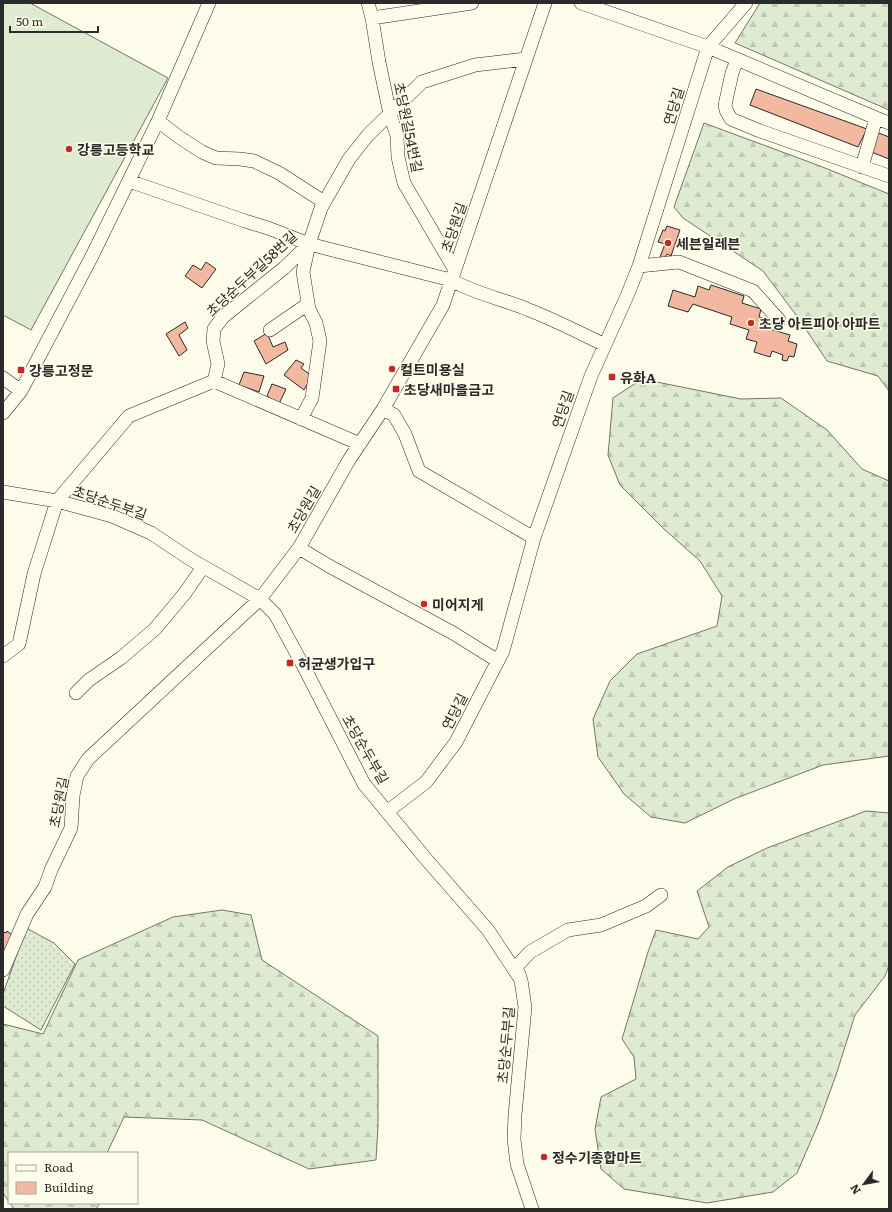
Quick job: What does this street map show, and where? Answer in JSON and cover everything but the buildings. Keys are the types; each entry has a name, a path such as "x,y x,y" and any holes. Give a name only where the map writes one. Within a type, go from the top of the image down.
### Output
{"street":[{"path":"3,414 21,391 91,258 158,121 208,3"},
{"name":"초당원길54번길","path":"368,3 390,114 397,136 398,156 404,182 453,275"},
{"path":"372,18 472,3"},
{"name":"초당원길","path":"3,970 28,914 45,888 51,870 71,828 73,796 77,776 88,759 260,599 299,548 443,305 545,3"},
{"path":"581,3 708,47 889,123"},
{"name":"연당길","path":"388,811 426,782 456,742 503,651 534,538 591,376 639,266 708,47 746,3"},
{"name":"초당순두부길58번길","path":"214,381 218,364 213,341 214,329 224,317 284,268 309,244 324,202 349,159 368,135 422,82 475,65 526,59"},
{"path":"737,60 732,73 725,105 731,119 760,131 889,176"},
{"path":"862,167 876,118"},
{"path":"158,121 202,152 216,158 254,161 279,172 324,202"},
{"path":"129,181 268,228 309,244 453,275 463,286 528,309 605,345"},
{"path":"301,419 312,398 320,341 316,323 309,309 303,272 309,244"},
{"path":"639,266 679,262 753,291 779,320"},
{"path":"270,330 308,304"},
{"path":"3,378 21,391"},
{"path":"3,656 19,644 34,574 57,501 129,416 214,381 360,444"},
{"path":"382,409 394,415 405,434 419,471 534,538"},
{"name":"초당순두부길","path":"3,492 57,501 112,516 151,533 203,567 260,599 275,614 364,784 388,811 426,859 488,930 522,980 525,1007 514,1139 517,1164 532,1209"},
{"path":"299,548 453,634 498,661"},
{"path":"76,693 89,680 121,658 155,629 203,567"},
{"path":"522,980 516,967 530,952 568,930 601,925 646,906 661,895"}],"green space":[{"name":"강릉고등학교","path":"3,3 30,3 168,78 31,330 3,315"},
{"path":"760,3 889,3 889,110 735,43"},
{"path":"704,123 820,166 889,194 889,391 878,376 827,361 799,319 763,271 683,218 674,207"},
{"path":"642,379 741,399 781,398 827,430 862,469 889,481 889,756 823,765 734,799 685,823 651,817 624,794 598,757 593,719 610,681 637,654 717,626 722,596 700,561 664,529 620,485 608,455 613,398"},
{"path":"866,811 889,813 889,965 885,976 855,1015 819,1122 797,1173 773,1192 707,1203 624,1189 601,1169 595,1129 601,1097 636,1079 634,1057 622,1039 656,930 698,939 709,927 697,891 728,867 767,848"},
{"path":"222,910 251,915 262,960 378,1036 378,1126 376,1160 309,1169 202,1120 124,1117 107,1152 8,1152 8,1200 3,1193 3,1024 43,1034 78,960 173,917"},
{"path":"26,928 54,943 75,964 41,1030 3,1006 3,994"},
{"path":"11,1204 99,1204 96,1209 14,1209"}],"place":[{"name":"강릉고등학교","path":"69,149"},
{"name":"세븐일레븐","path":"668,243"},
{"name":"초당 아트피아 아파트","path":"751,323"},
{"name":"컬트미용실","path":"392,369"},
{"name":"강릉고정문","path":"21,370"},
{"name":"유화A","path":"612,377"},
{"name":"초당새마을금고","path":"396,389"},
{"name":"미어지게","path":"424,604"},
{"name":"허균생가입구","path":"290,663"},
{"name":"정수기종합마트","path":"544,1157"}]}
